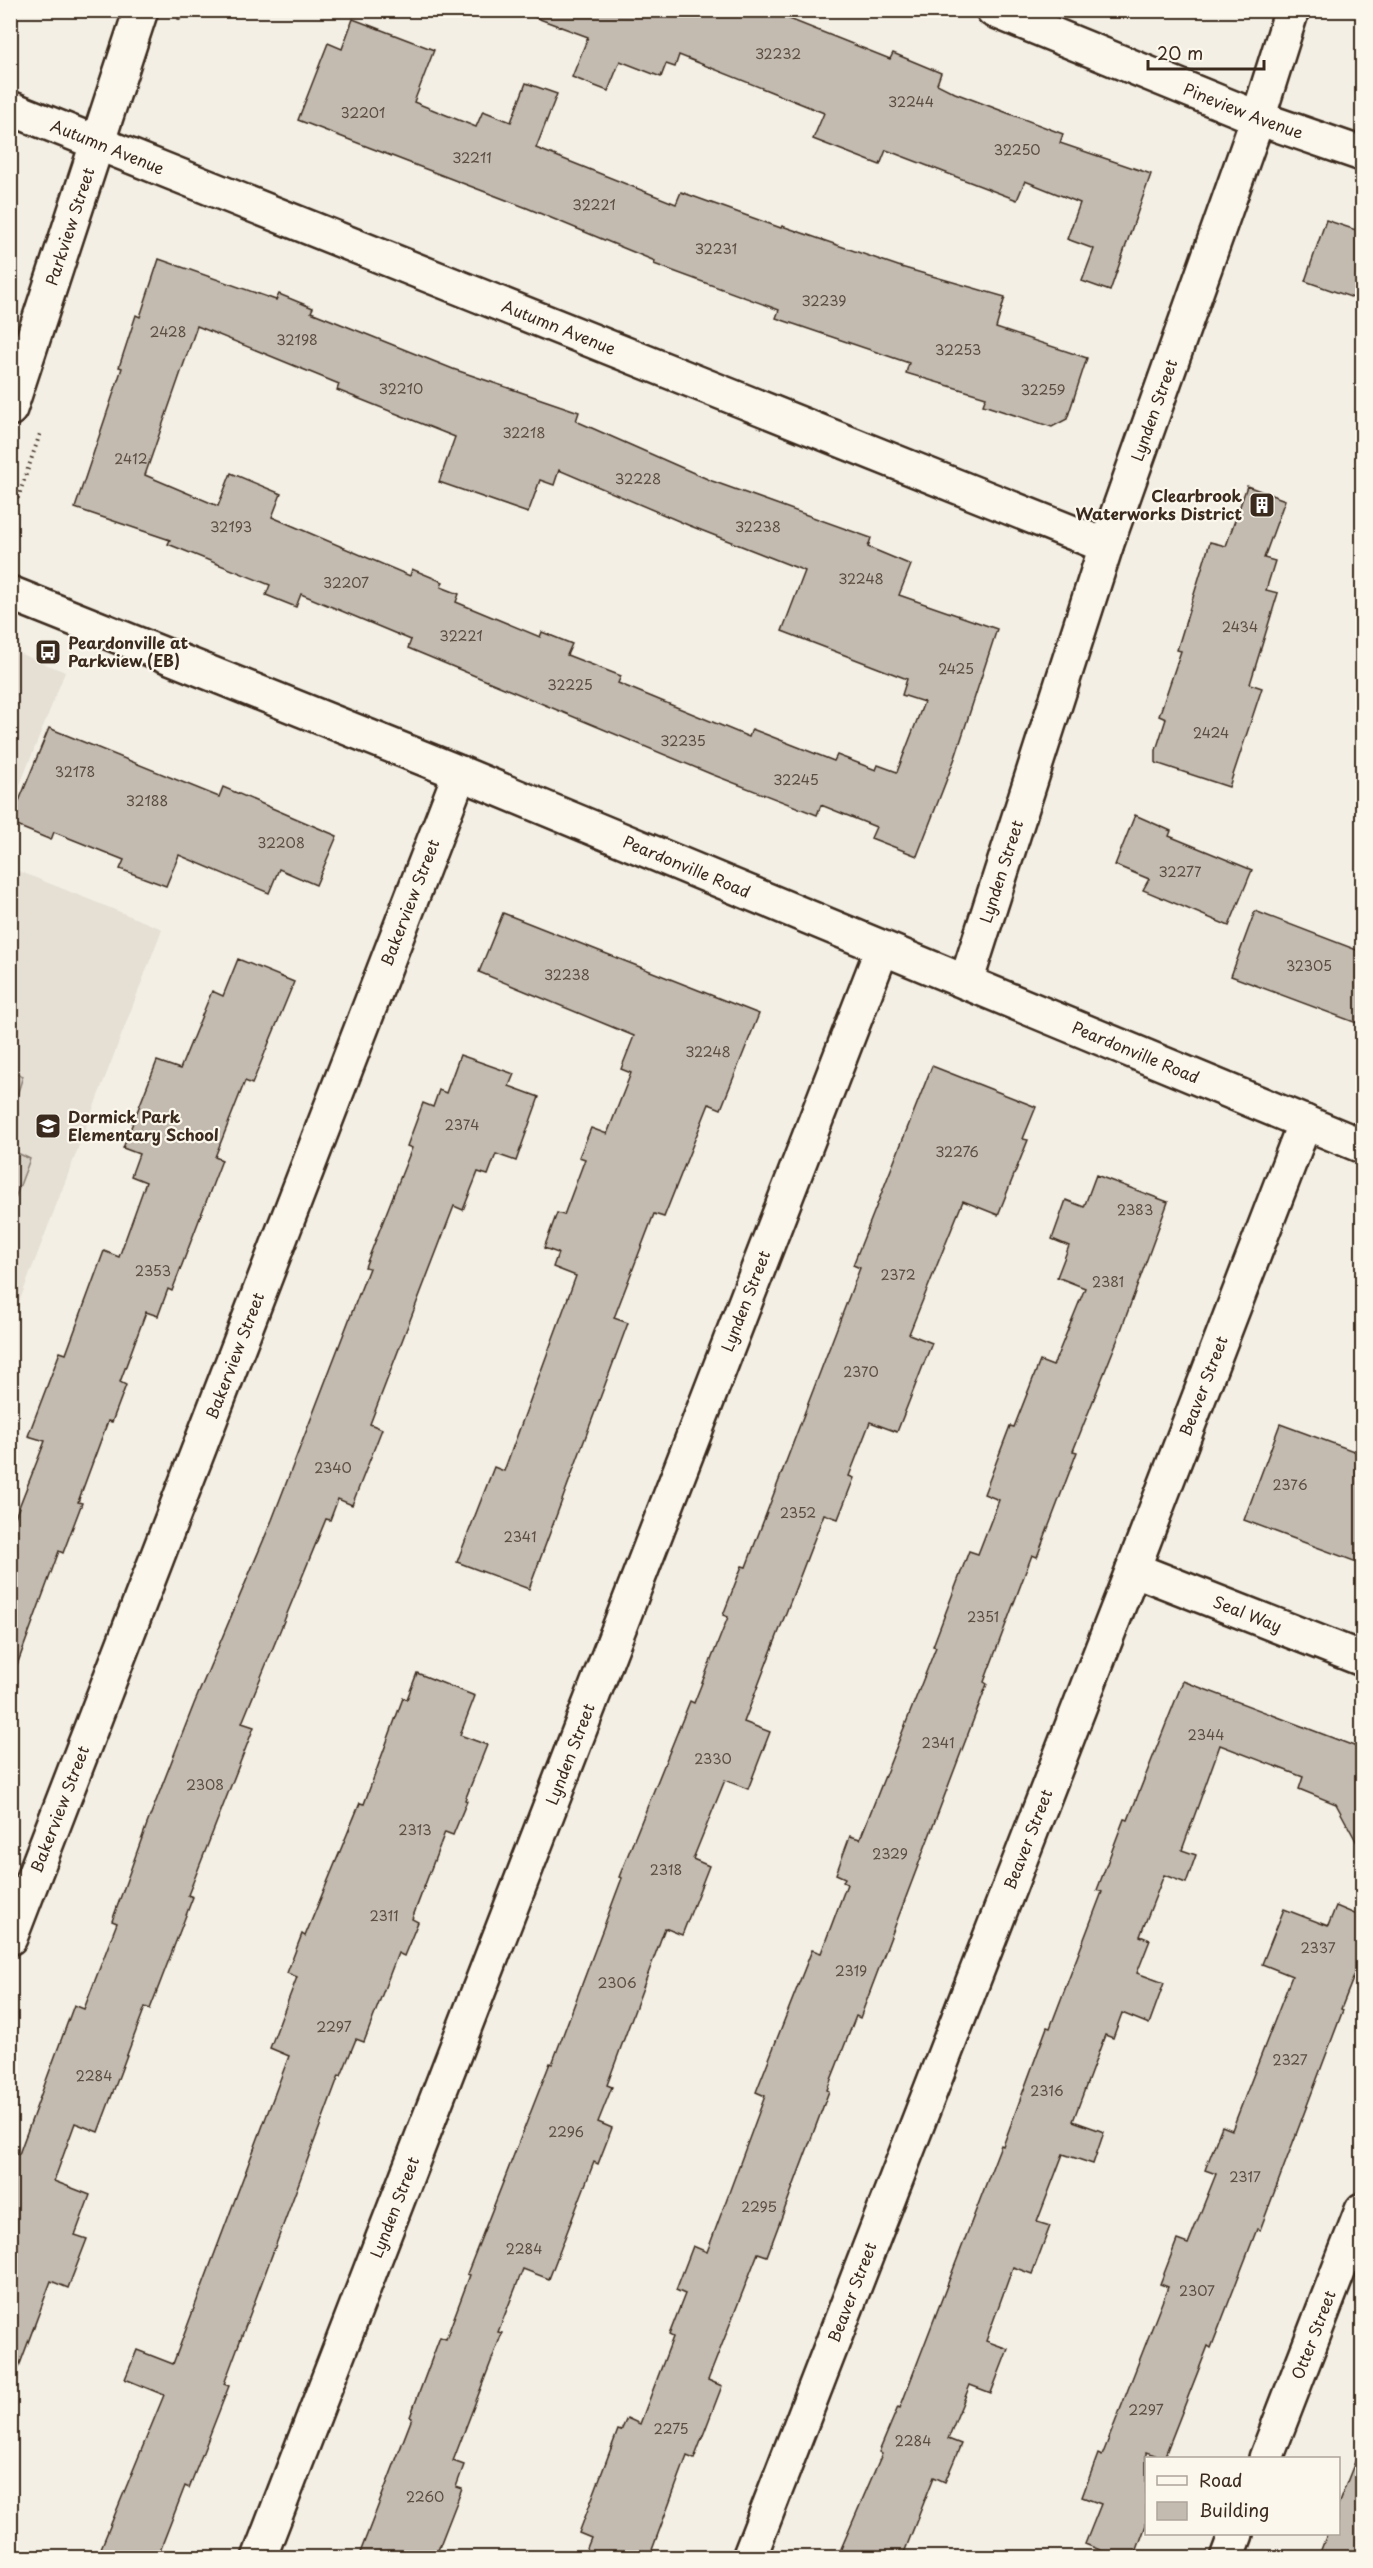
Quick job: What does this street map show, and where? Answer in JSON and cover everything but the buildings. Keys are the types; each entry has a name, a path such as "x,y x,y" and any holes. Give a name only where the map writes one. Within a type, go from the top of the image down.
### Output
{"street":[{"name":"Parkview Street","path":"10,409 141,10"},
{"name":"Pineview Avenue","path":"993,10 1258,118 1362,154"},
{"name":"Lynden Street","path":"966,982 1106,546 1258,118 1292,10"},
{"name":"Autumn Avenue","path":"10,108 1106,546"},
{"name":"Peardonville Road","path":"10,593 460,773 1362,1146"},
{"name":"Bakerview Street","path":"10,1938 460,773"},
{"name":"Lynden Street","path":"259,2558 882,949"},
{"name":"Beaver Street","path":"749,2558 1305,1122"},
{"name":"Seal Way","path":"1133,1569 1362,1659"},
{"name":"Otter Street","path":"1266,2457 1362,2210"},
{"path":"1227,2558 1236,2535"}],"shaded area":[{"path":"11,650 65,672 11,807"},
{"name":"Dormick Park Elementary School","path":"11,868 162,929 11,1323"},
{"path":"10,1071 23,1076 11,1115"},
{"path":"11,1150 30,1159 11,1209"}],"place":[{"name":"Clearbrook Waterworks District","path":"1262,505"},
{"name":"Peardonville at Parkview (EB)","path":"48,652"},
{"name":"Dormick Park Elementary School","path":"48,1126"}]}
